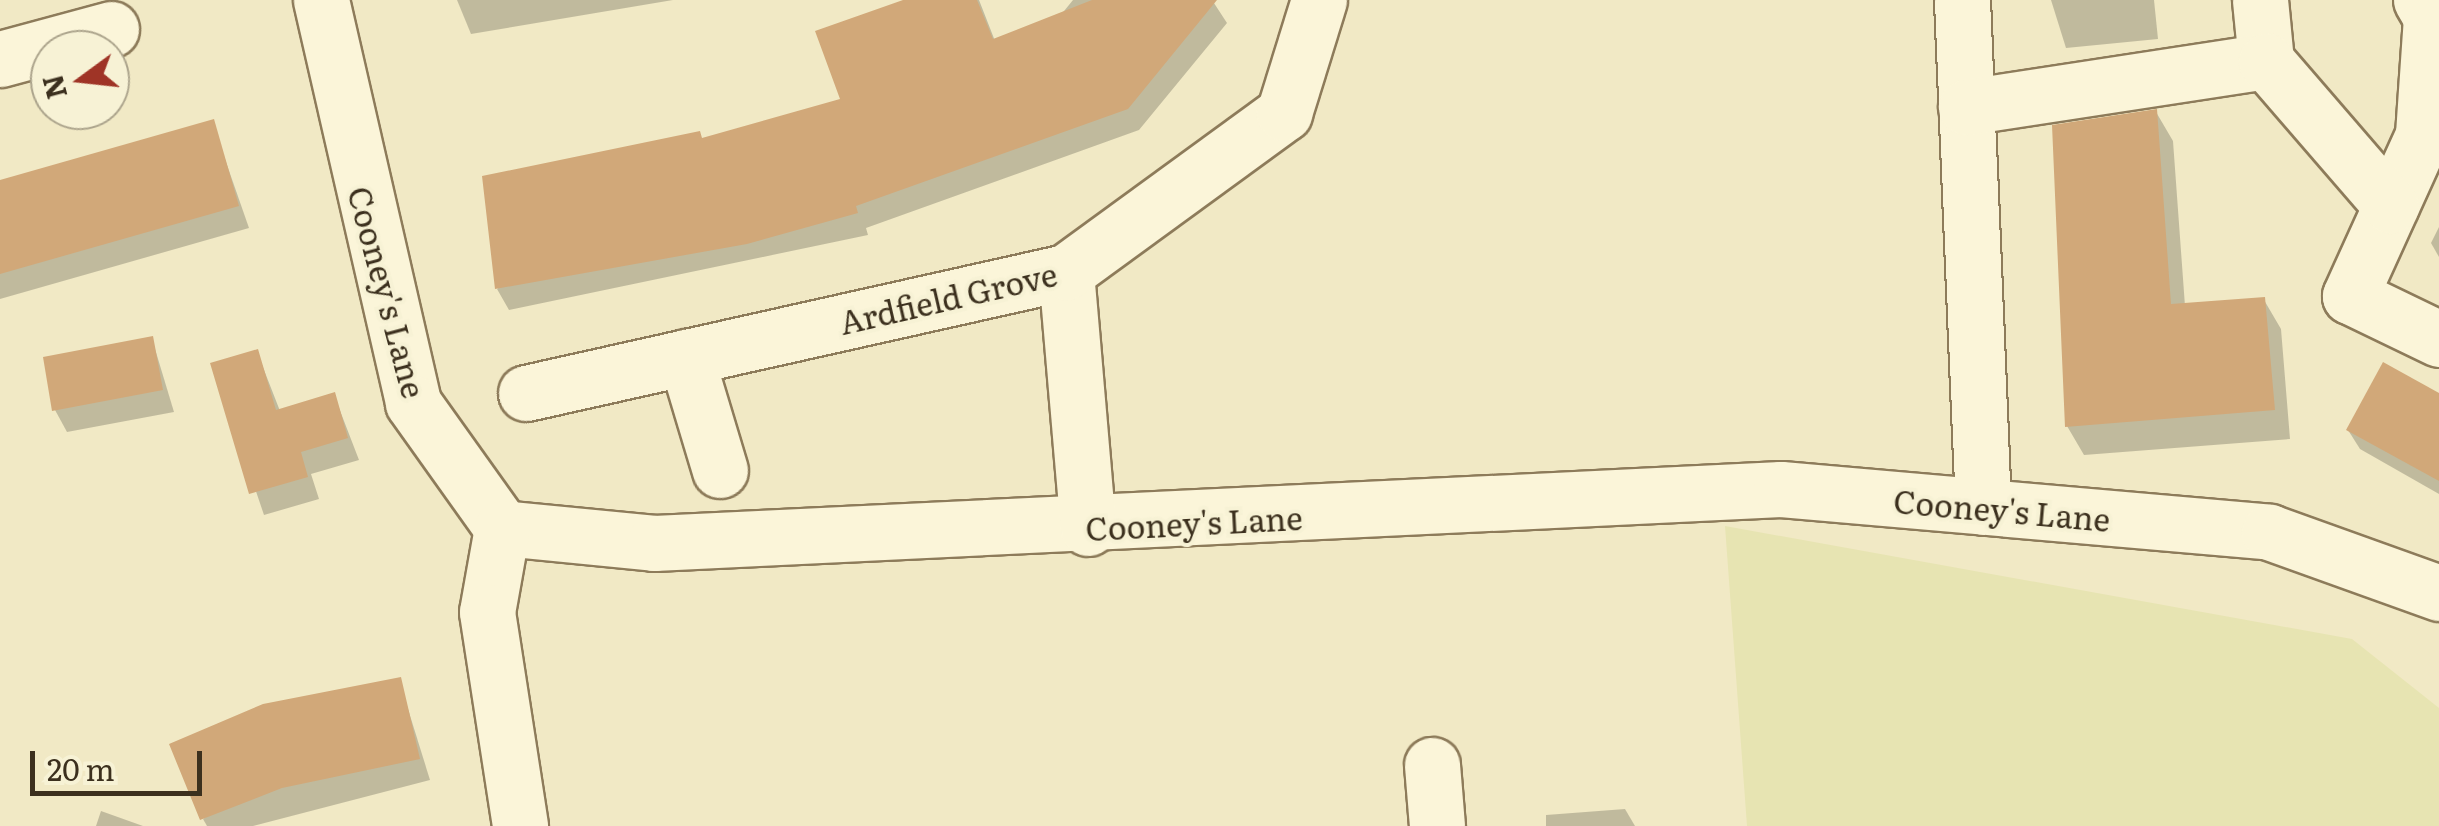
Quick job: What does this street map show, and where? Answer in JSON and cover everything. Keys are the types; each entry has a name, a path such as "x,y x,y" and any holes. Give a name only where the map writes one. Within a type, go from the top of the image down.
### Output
{"street":[{"name":"Cooney's Lane","path":"322,0 413,403 502,528 654,544 1088,528 1781,489 2269,532 2439,593"},
{"name":"Ardfield Grove","path":"526,393 1066,272 1284,114 1318,0"},
{"path":"1962,0 1983,507"},
{"path":"2260,0 2266,61 2391,206"},
{"path":"2420,0 2431,17 2431,135 2391,206 2350,296 2439,339"},
{"path":"0,59 111,28"},
{"path":"1966,107 2266,61"},
{"path":"1066,272 1088,528"},
{"path":"686,357 720,470"},
{"path":"502,528 487,612 520,826"},
{"path":"1432,765 1437,826"}],"shaded area":[{"path":"1725,526 2352,639 2439,708 2439,826 1747,826"}],"building":[{"path":"903,0 977,0 993,39 1092,0 1217,0 1128,109 856,206 858,213 747,244 495,289 482,176 700,131 702,138 840,99 815,31"},
{"path":"2157,109 2171,304 2265,297 2275,410 2065,427 2052,125"},
{"path":"214,119 239,206 0,274 0,180"},
{"path":"153,336 163,390 52,411 43,357"},
{"path":"258,349 276,410 335,392 348,438 301,452 308,477 249,494 210,363"},
{"path":"2383,362 2439,393 2439,481 2346,430"},
{"path":"401,677 420,759 282,788 200,820 169,744 263,704"}]}
